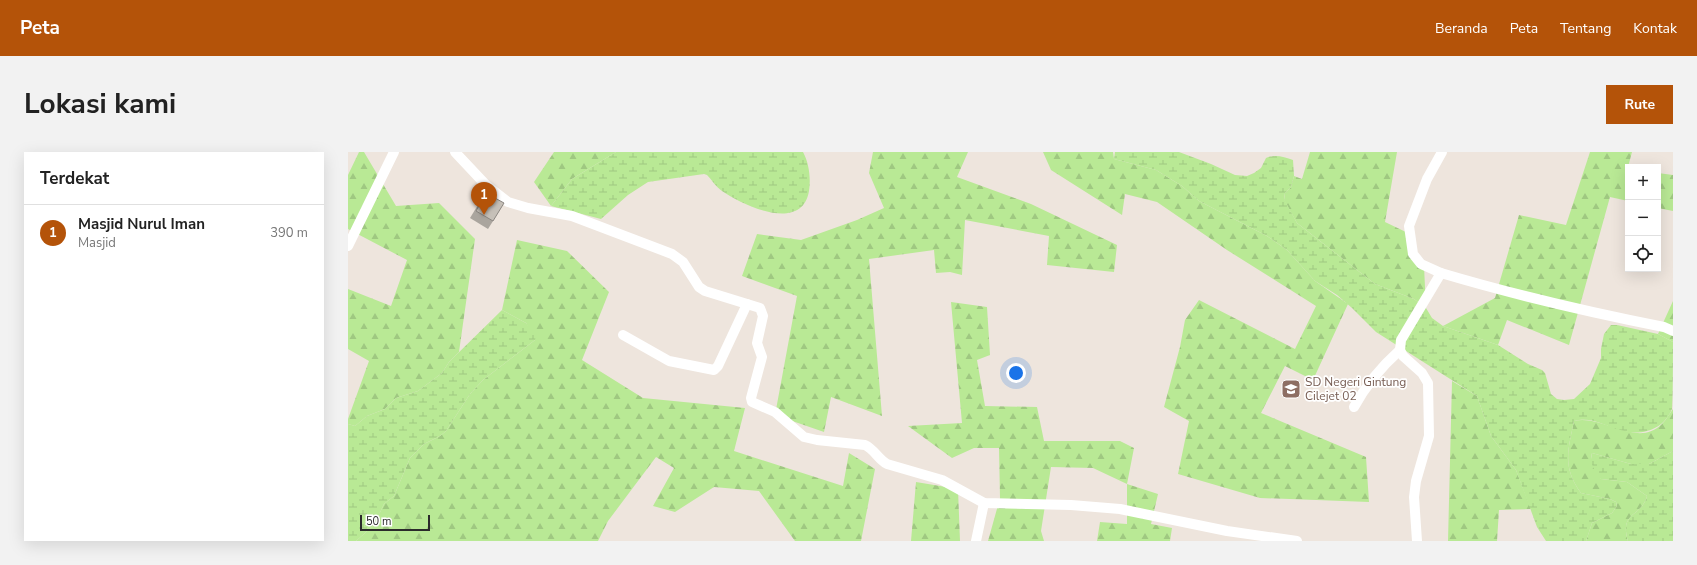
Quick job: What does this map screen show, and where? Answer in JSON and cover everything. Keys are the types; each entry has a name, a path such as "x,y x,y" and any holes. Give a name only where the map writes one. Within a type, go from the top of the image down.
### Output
{"street":[{"path":"348,246 394,152"},
{"path":"455,152 486,185 508,202 528,208 572,216 672,254 683,262 699,287 760,308 763,316 757,343 762,357 751,398 752,402 774,412 804,437 816,440 865,445 870,447 880,460 887,464 942,480 984,503 1071,505 1120,509 1227,532 1297,541"},
{"path":"1442,152 1427,179 1409,226 1413,254 1421,264 1441,273 1500,291 1673,330"},
{"path":"1418,541 1414,497 1416,481 1429,436 1428,383 1422,373 1403,356 1400,350 1401,340 1441,273"},
{"path":"623,335 668,361 714,370 718,366 747,304"},
{"path":"1354,407 1362,391 1382,367 1400,350"},
{"path":"976,541 984,503"}],"green space":[{"path":"359,152 364,152 396,206 439,203 475,239 459,352 449,362 442,373 418,391 396,398 385,409 367,416 355,426 348,424 348,419 369,361 348,349 348,289 391,306 407,260 348,229 348,175"},
{"path":"554,152 616,152 572,179 551,206 534,182"},
{"path":"616,152 803,152 809,171 809,191 804,204 796,211 784,213 771,212 757,209 732,197 720,189 707,175 704,174 648,182 628,195 601,219 551,206 572,179"},
{"path":"873,152 968,152 957,177 1031,204 1117,245 1114,272 1047,265 1049,236 965,220 962,275 950,272 936,273 934,250 869,259 882,416 831,397 824,432 775,415 797,296 742,276 757,234 801,240 857,220 884,208 869,173"},
{"path":"1043,152 1113,152 1114,159 1156,170 1182,186 1199,201 1267,236 1287,250 1315,281 1348,304 1313,380 1285,366 1261,413 1366,457 1369,502 1260,498 1178,474 1189,421 1164,407 1180,347 1185,320 1199,300 1295,349 1316,306 1227,250 1157,202 1125,194 1122,215 1051,170"},
{"path":"1115,152 1179,152 1235,175 1247,176 1261,168 1266,158 1280,156 1293,160 1294,176 1291,187 1285,193 1284,199 1297,223 1375,284 1414,299 1426,308 1432,318 1443,326 1498,345 1528,364 1542,370 1545,373 1551,394 1557,399 1574,399 1590,384 1601,358 1604,334 1611,325 1658,334 1673,342 1672,409 1664,422 1645,432 1631,432 1593,421 1574,421 1568,458 1571,475 1581,493 1610,499 1616,502 1617,506 1612,513 1592,523 1586,541 1546,541 1537,527 1516,470 1491,436 1477,396 1376,332 1337,295 1315,281 1287,250 1267,236 1199,201 1182,186 1156,170 1114,159"},
{"path":"1310,152 1397,152 1385,222 1408,233 1424,266 1426,308 1414,299 1375,284 1297,223 1284,200 1285,193 1291,187 1294,176 1302,179"},
{"path":"1590,152 1632,152 1629,164 1625,164 1625,200 1610,197 1569,345 1507,320 1498,345 1443,326 1495,298 1519,215 1566,225"},
{"path":"1661,173 1673,175 1673,211 1661,209"},
{"path":"517,240 567,251 609,292 582,360 643,398 745,408 734,451 843,486 849,453 875,469 861,541 795,541 759,491 714,487 675,512 653,506 674,468 656,457 608,521 598,541 356,541 374,525 384,504 394,496 410,458 424,444 440,436 446,431 470,394 483,380 535,340 526,323 502,310"},
{"path":"1673,301 1673,342 1658,334"},
{"path":"951,302 987,307 990,355 977,360 985,406 1037,407 1044,441 1120,441 1134,448 1127,484 1093,468 1051,467 1041,531 1044,541 988,541 1000,498 999,448 974,448 952,458 908,426 962,423"},
{"path":"502,310 526,323 536,336 535,340 483,380 470,394 446,431 440,436 424,444 410,458 394,496 384,504 374,525 356,541 348,541 348,424 355,426 367,416 385,409 396,398 418,391 442,373 449,362"},
{"path":"1452,381 1477,396 1491,436 1516,470 1531,509 1499,510 1497,541 1448,541"},
{"path":"1673,409 1673,451 1649,464 1631,464 1592,453 1591,457 1601,479 1627,482 1647,496 1640,508 1628,519 1626,531 1628,541 1586,541 1592,523 1612,513 1617,506 1616,502 1610,499 1581,493 1575,484 1571,475 1568,458 1574,421 1585,420 1631,432 1642,433 1652,431 1662,424"},
{"path":"1673,451 1673,541 1628,541 1626,524 1628,519 1640,508 1647,496 1627,482 1601,479 1592,464 1592,453 1631,464 1649,464"},
{"path":"916,482 958,489 960,541 911,541"},
{"path":"1127,484 1158,494 1151,524 1172,528 1170,541 1097,541 1100,522 1127,524"}],"building":[{"path":"486,193 504,203 493,221 476,211"}],"place":[{"name":"Masjid Nurul Iman","path":"484,215"},
{"name":"SD Negeri Gintung Cilejet 02","path":"1291,389"}]}
